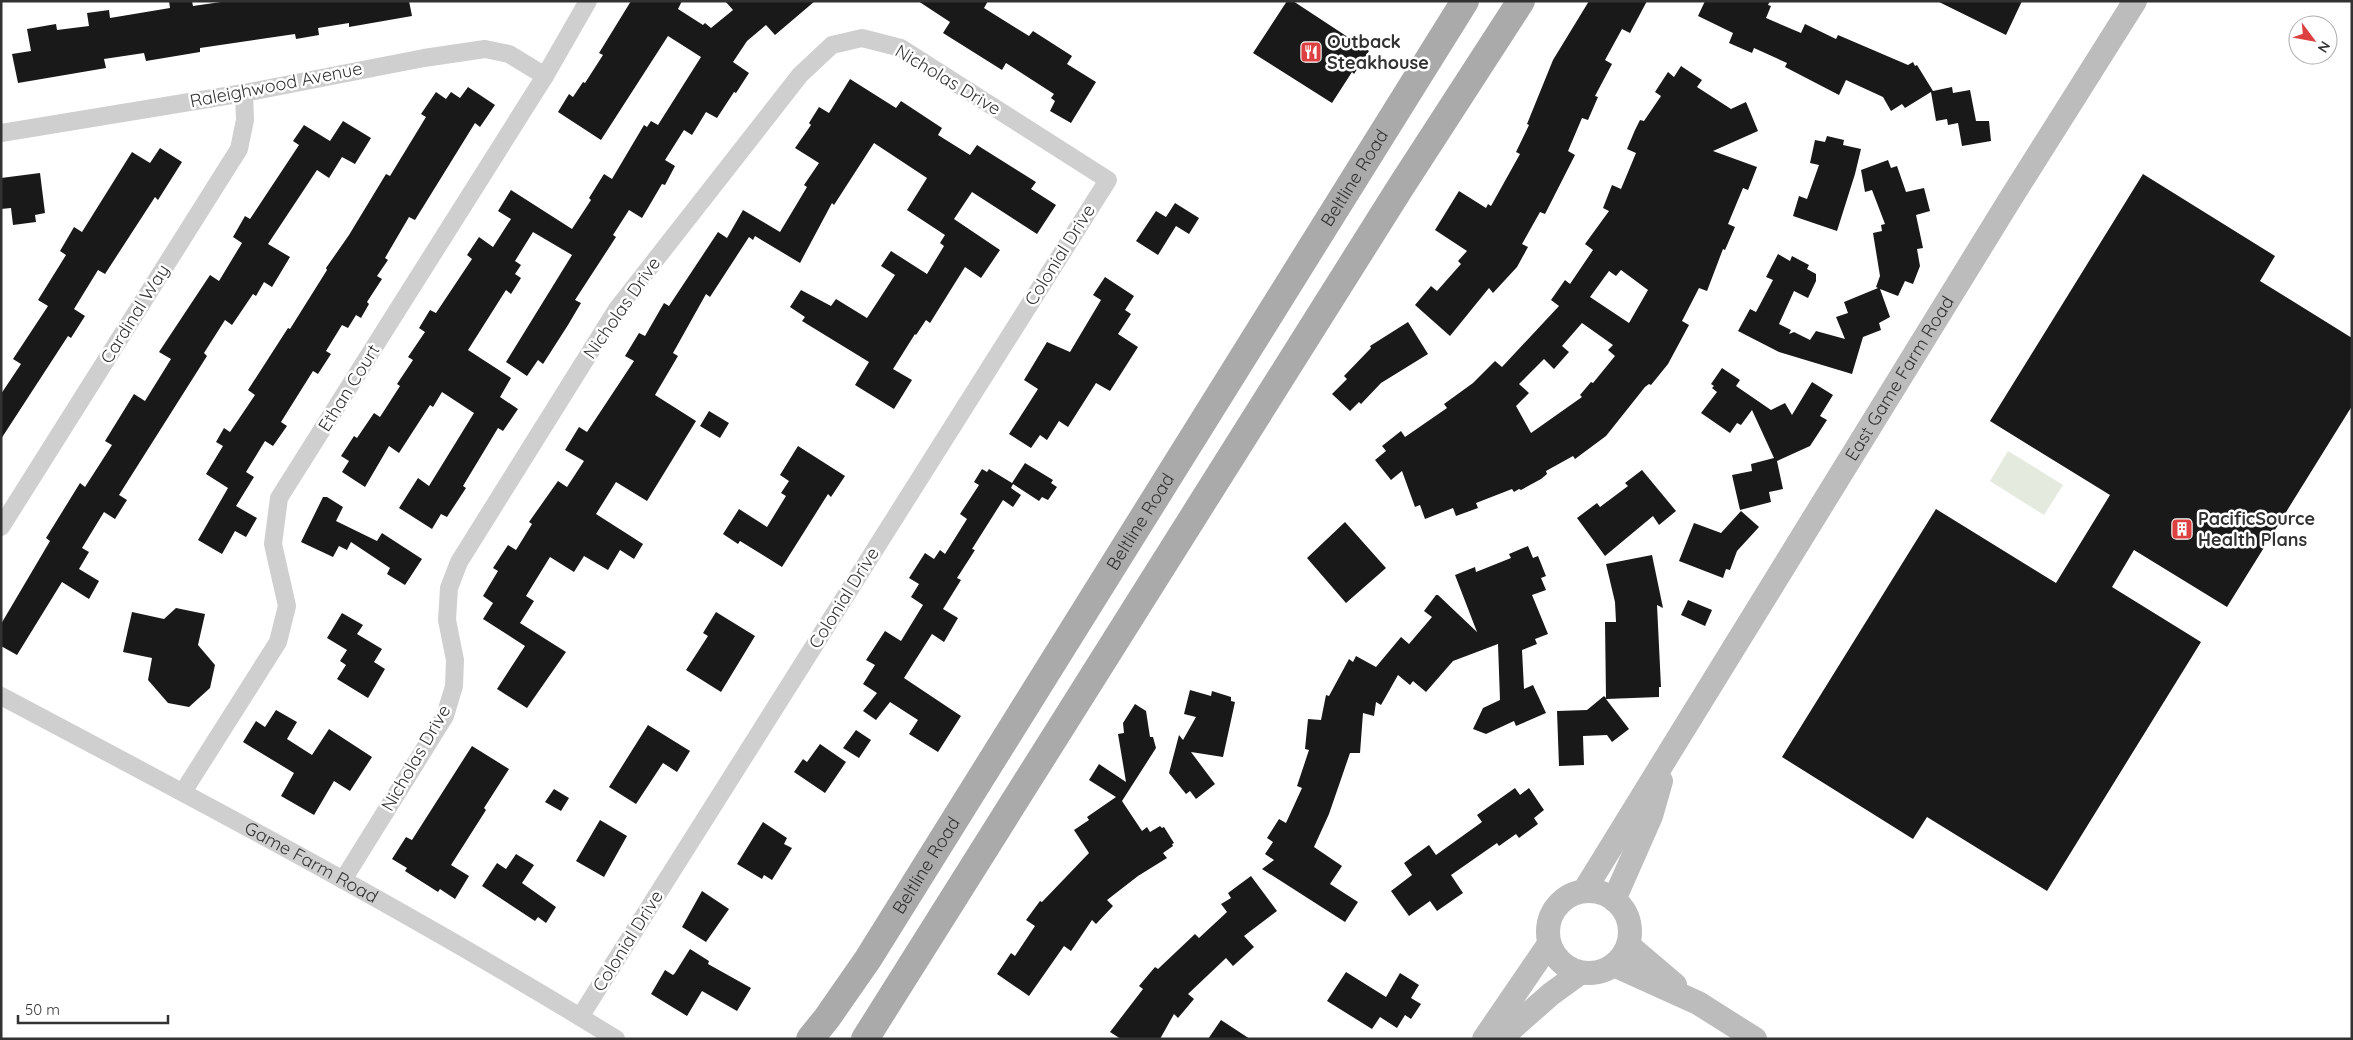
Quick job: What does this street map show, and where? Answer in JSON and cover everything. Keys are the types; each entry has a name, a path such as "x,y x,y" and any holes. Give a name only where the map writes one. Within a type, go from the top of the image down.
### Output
{"main road":[{"name":"Beltline Road","path":"810,1039 828,1018 868,959 1465,1"},
{"path":"868,1037 1400,188 1521,1"}],"street":[{"name":"Ethan Court","path":"183,792 278,642 287,606 273,544 279,498 545,76 588,1"},
{"name":"East Game Farm Road","path":"1584,891 2135,1"},
{"name":"Nicholas Drive","path":"343,880 445,716 454,686 455,660 446,620 449,588 459,562 617,309 800,75 832,45 862,38 901,48 1108,180"},
{"name":"Raleighwood Avenue","path":"1,133 484,49 509,54 545,76"},
{"name":"Cardinal Way","path":"1,527 239,149 245,120 244,92"},
{"name":"Colonial Drive","path":"580,1016 1108,180"},
{"name":"Game Farm Road","path":"1,696 183,792 343,880 580,1016 616,1039"},
{"name":"East Game Farm Road","path":"1614,900 1651,816 1667,757"},
{"path":"1584,891 1605,894 1614,900 1628,920 1630,932 1628,945 1622,956 1614,965 1592,974 1580,973 1567,967 1556,957 1549,944 1547,932 1554,909 1573,894 1584,891"},
{"path":"1484,1039 1549,944"},
{"path":"1628,945 1698,1003 1755,1039"},
{"path":"1614,965 1698,1003"},
{"path":"1500,1039 1550,994 1580,973"}],"shaded area":[{"path":"2008,451 2063,485 2044,515 1990,481"}],"building":[{"path":"169,1 192,1 193,6 228,1 409,1 412,16 349,27 349,23 318,28 319,35 296,39 295,34 200,48 200,52 146,61 144,53 104,59 106,68 18,83 12,54 31,51 27,29 56,24 57,30 89,26 87,13 109,10 110,18 170,8"},
{"path":"631,1 682,1 678,9 711,28 733,10 725,1 815,1 775,35 766,25 747,41 733,62 749,73 736,93 734,92 717,118 706,112 692,135 684,130 665,160 675,166 665,185 662,184 642,218 629,210 613,235 616,237 575,300 581,303 568,325 543,364 538,360 527,376 506,362 572,255 533,232 515,261 521,265 515,274 521,278 511,294 506,290 468,350 511,378 500,397 518,409 503,431 498,428 463,486 466,488 447,517 441,514 432,529 399,508 418,478 429,486 474,413 442,392 433,407 430,405 399,453 389,446 365,487 342,472 349,461 341,456 354,436 357,438 374,413 380,417 400,386 397,384 413,360 408,357 425,332 419,328 430,310 436,313 472,259 467,255 479,237 493,247 511,219 498,211 511,190 572,229 591,200 589,198 604,174 612,179 644,125 647,127 651,121 658,125 701,57 668,36 601,140 558,112 569,94 573,97 583,82 585,83 603,55 599,53"},
{"path":"918,1 988,1 984,8 1029,36 1033,31 1072,56 1067,64 1096,82 1071,123 1050,111 1055,101 1051,98 1054,94 1006,63 1002,70 943,33 950,22"},
{"name":"Outback Steakhouse","path":"1287,1 1293,1 1369,51 1354,74 1352,72 1332,103 1253,53"},
{"path":"1589,1 1647,1 1630,33 1622,29 1605,60 1612,64 1595,96 1598,97 1588,120 1582,118 1568,151 1575,155 1545,214 1540,212 1522,244 1528,247 1517,267 1493,293 1489,288 1450,336 1415,305 1431,286 1437,291 1461,264 1458,261 1467,251 1435,230 1459,191 1486,208 1488,204 1491,206 1520,154 1516,152 1529,125 1527,124 1553,60"},
{"path":"1705,1 1770,1 1768,5 1771,6 1766,18 1801,33 1805,24 1836,39 1838,35 1908,65 1913,62 1915,66 1917,65 1933,91 1952,87 1953,93 1970,90 1976,121 1989,121 1991,141 1962,146 1958,123 1948,125 1947,119 1936,121 1931,92 1905,108 1902,104 1891,111 1883,97 1846,80 1839,95 1785,67 1787,63 1754,48 1752,53 1729,43 1733,33 1698,16"},
{"path":"1937,1 2022,1 2006,35"},
{"path":"1681,66 1702,80 1697,87 1731,109 1746,102 1758,131 1713,151 1757,167 1748,190 1743,188 1728,224 1735,227 1725,250 1723,249 1707,291 1699,288 1682,321 1689,325 1668,364 1651,385 1649,384 1645,387 1606,436 1575,459 1573,456 1546,471 1547,474 1541,479 1521,490 1519,489 1514,492 1512,489 1476,503 1478,508 1456,516 1453,508 1425,519 1420,505 1415,507 1402,471 1391,480 1375,460 1386,451 1382,446 1401,431 1405,437 1447,408 1444,404 1473,383 1495,361 1502,367 1559,306 1551,300 1565,280 1570,284 1593,250 1585,244 1609,211 1603,208 1612,185 1621,189 1636,153 1627,149 1640,120 1644,121 1661,96 1655,92 1668,72 1674,77","holes":["1621,270 1648,290 1629,323 1590,297 1609,271 1616,276","1582,323 1613,345 1608,350 1615,356 1593,383 1591,382 1580,395 1582,397 1531,433 1516,406 1529,393 1519,384 1544,359 1554,369 1569,352 1562,346"]},
{"path":"850,79 896,108 901,101 942,128 938,135 970,155 977,145 1036,182 1031,189 1056,205 1037,234 972,192 954,219 1000,250 981,278 965,267 930,323 926,320 915,334 893,369 912,380 894,409 855,385 869,362 802,321 805,317 790,307 801,290 831,306 836,299 867,318 895,275 881,266 891,251 927,274 944,246 940,243 945,235 907,210 927,178 874,143 834,205 832,203 800,263 755,236 753,240 749,237 710,297 706,294 673,353 678,356 655,395 696,421 647,501 616,482 596,514 643,544 634,559 620,550 608,570 584,556 574,572 550,557 526,596 534,601 520,623 566,652 527,708 497,689 525,646 483,619 493,603 483,596 498,571 493,568 508,545 516,550 532,524 529,522 558,481 567,487 584,461 565,450 579,427 587,432 634,361 625,356 639,333 645,336 664,303 669,306 718,232 727,238 743,210 780,232 807,187 804,185 819,163 795,148 811,125 809,123 819,107 829,113"},
{"path":"468,87 495,105 480,127 475,123 415,220 409,217 385,258 388,260 377,276 382,279 367,302 369,304 361,318 356,315 348,328 342,325 326,351 331,354 318,374 313,371 281,422 287,426 273,446 265,441 246,472 254,477 236,506 257,518 246,537 235,531 222,554 198,540 228,488 206,474 223,446 216,442 224,428 230,432 255,395 248,390 288,328 290,329 327,270 326,268 349,235 386,174 390,176 426,117 421,114 436,92 446,99 451,92 460,98"},
{"path":"343,121 371,138 355,164 342,157 329,178 317,170 268,244 290,257 272,287 264,282 256,296 253,294 232,325 225,320 204,353 207,356 119,495 127,500 115,519 104,512 82,548 89,552 79,569 99,581 89,599 62,582 17,655 1,646 1,624 50,541 46,538 80,483 85,487 112,445 105,441 134,394 145,401 171,359 159,352 210,275 219,281 242,243 233,237 245,216 250,219 299,145 293,141 304,125 330,141"},
{"path":"1827,136 1844,140 1843,145 1861,149 1837,231 1793,216 1799,196 1807,199 1819,165 1810,163 1815,140 1825,142"},
{"path":"160,148 182,162 158,200 155,197 105,274 98,270 74,309 85,316 71,338 68,336 1,439 1,394 21,364 13,359 48,306 38,300 66,255 60,251 74,227 82,232 132,152 150,163"},
{"path":"1888,160 1891,168 1897,166 1906,192 1924,188 1930,211 1916,215 1923,248 1917,249 1920,266 1913,284 1905,281 1898,296 1880,289 1890,317 1879,323 1881,330 1863,337 1852,374 1779,352 1738,331 1750,309 1756,312 1773,280 1766,277 1778,254 1790,261 1792,256 1809,265 1807,269 1816,274 1816,281 1808,298 1794,291 1779,324 1791,330 1789,334 1794,332 1810,340 1816,331 1845,339 1836,317 1848,313 1844,302 1878,288 1876,287 1880,276 1873,233 1882,231 1881,225 1885,224 1872,190 1865,192 1861,170"},
{"path":"40,173 45,213 35,215 36,222 13,225 11,208 1,209 1,178"},
{"name":"PacificSource Health Plans","path":"2143,174 2275,256 2260,281 2352,338 2352,406 2227,607 2134,550 2112,587 2201,642 2047,891 1927,817 1913,839 1782,757 1936,509 2056,583 2110,495 1990,421"},
{"path":"1175,203 1199,218 1189,234 1176,226 1158,255 1136,241 1156,211 1166,217"},
{"path":"1105,277 1134,296 1125,310 1131,314 1118,334 1138,347 1110,391 1096,383 1068,427 1059,421 1047,440 1040,435 1031,448 1009,434 1038,389 1024,380 1047,342 1070,352 1101,300 1093,295"},
{"path":"1408,322 1428,354 1381,383 1361,404 1359,402 1350,411 1332,394 1347,379 1344,376 1371,348 1370,346"},
{"path":"1722,368 1740,380 1736,386 1771,410 1785,403 1792,415 1812,382 1833,395 1820,416 1827,420 1810,446 1777,461 1783,489 1769,492 1771,502 1740,510 1732,475 1752,471 1751,464 1774,458 1752,410 1741,425 1737,423 1730,433 1701,413 1717,392 1712,388 1714,386 1711,384"},
{"path":"709,411 729,423 720,438 700,426"},
{"path":"798,446 845,476 831,497 828,494 782,567 740,541 738,544 723,534 739,509 767,527 786,496 781,493 789,481 780,475"},
{"path":"1025,463 1053,480 1051,483 1057,487 1048,500 1042,497 1039,501 1013,484 1011,488 1021,495 1013,507 1003,500 972,549 975,550 957,578 961,580 943,609 958,618 944,642 932,634 904,678 961,716 938,752 909,734 918,720 890,702 876,720 863,711 877,693 863,684 875,665 866,660 885,631 901,641 923,605 911,597 919,584 909,578 925,553 934,559 940,550 945,554 967,519 960,514 979,485 974,482 982,469 987,472 989,469 1012,483"},
{"path":"1642,470 1676,511 1659,525 1653,516 1605,556 1577,518 1597,503 1600,507 1628,486 1625,483"},
{"path":"323,497 327,497 343,507 336,521 377,541 382,533 422,559 405,585 387,574 390,568 351,542 347,550 339,546 333,557 301,542"},
{"path":"1741,511 1759,527 1737,551 1730,570 1726,569 1723,578 1679,561 1694,523 1721,533"},
{"path":"1345,522 1386,568 1346,603 1307,558"},
{"path":"1528,546 1533,558 1538,556 1546,576 1541,578 1546,590 1532,595 1548,634 1535,639 1537,644 1522,650 1524,689 1533,685 1546,713 1516,726 1514,721 1486,734 1473,729 1483,708 1500,700 1498,644 1453,661 1426,692 1413,681 1410,685 1398,675 1381,705 1376,702 1374,716 1363,713 1360,753 1350,753 1329,814 1314,847 1342,866 1330,884 1358,902 1345,922 1262,869 1274,860 1265,854 1273,842 1267,838 1279,819 1286,823 1302,788 1297,786 1309,750 1305,749 1308,719 1321,720 1326,695 1329,696 1349,659 1353,662 1356,656 1376,667 1401,637 1409,644 1432,617 1424,611 1436,595 1477,632 1455,575 1475,567 1476,572 1511,558 1509,554"},
{"path":"1652,555 1663,608 1657,605 1661,687 1659,687 1659,697 1606,699 1629,729 1612,742 1607,735 1583,736 1584,765 1559,766 1557,711 1587,710 1604,696 1606,698 1605,622 1616,622 1615,602 1606,564"},
{"path":"1688,600 1712,610 1705,626 1681,615"},
{"path":"176,608 205,614 198,645 215,665 210,688 189,707 168,703 148,680 152,658 123,652 132,612 164,619"},
{"path":"716,612 755,636 721,692 686,670 708,636 703,633"},
{"path":"342,613 363,625 357,634 382,649 374,662 385,669 368,698 337,679 346,665 340,661 347,650 327,638"},
{"path":"1190,690 1211,696 1212,691 1231,697 1231,701 1235,702 1223,757 1191,752 1215,784 1196,799 1190,791 1186,794 1169,773 1179,735 1183,740 1196,717 1184,714"},
{"path":"1135,704 1146,711 1150,737 1153,737 1156,748 1122,801 1142,831 1147,827 1150,832 1160,826 1164,827 1174,843 1172,844 1173,846 1163,853 1167,858 1138,876 1107,900 1113,906 1096,924 1092,920 1071,951 1064,946 1029,996 997,974 1011,953 1015,956 1035,926 1026,920 1040,901 1042,902 1089,853 1074,830 1089,820 1087,817 1116,797 1089,780 1099,764 1126,782 1118,734 1124,733 1123,723"},
{"path":"276,710 297,722 287,739 312,755 329,729 372,757 350,791 334,781 314,815 281,796 294,773 243,742 256,721 265,727"},
{"path":"648,725 690,751 677,772 663,763 636,804 609,787"},
{"path":"856,730 871,740 859,758 843,748"},
{"path":"820,744 846,762 825,793 794,772 803,759 807,762"},
{"path":"472,746 509,769 484,808 486,810 451,865 469,876 455,899 440,889 438,892 405,871 407,868 392,859 406,837 412,840"},
{"path":"1515,788 1520,795 1529,788 1544,810 1534,818 1538,824 1519,838 1516,834 1499,846 1497,843 1451,875 1463,893 1437,911 1430,901 1409,916 1391,891 1412,875 1404,863 1429,845 1436,855 1482,822 1477,815"},
{"path":"554,789 569,798 561,811 545,802"},
{"path":"600,820 627,836 604,877 576,861"},
{"path":"763,822 787,838 784,844 792,848 772,880 764,875 762,879 737,864"},
{"path":"516,854 534,865 522,883 556,907 546,923 538,917 535,921 482,886 497,863 506,869"},
{"path":"1251,876 1277,911 1244,936 1254,947 1233,966 1226,958 1188,994 1194,999 1178,1018 1174,1014 1160,1039 1121,1039 1110,1032 1143,989 1139,986 1155,967 1158,969 1195,934 1199,938 1227,912 1221,904 1231,898 1228,893"},
{"path":"702,891 729,909 706,942 682,927"},
{"path":"690,949 709,961 708,964 751,988 737,1011 702,991 687,1016 651,994 665,970 673,975"},
{"path":"1346,972 1386,997 1400,973 1419,985 1411,998 1421,1004 1411,1019 1405,1015 1397,1028 1380,1017 1372,1029 1327,1001"},
{"path":"1221,1020 1250,1039 1208,1039"}],"place":[{"name":"Outback Steakhouse","path":"1311,52"},
{"name":"PacificSource Health Plans","path":"2182,529"}]}
